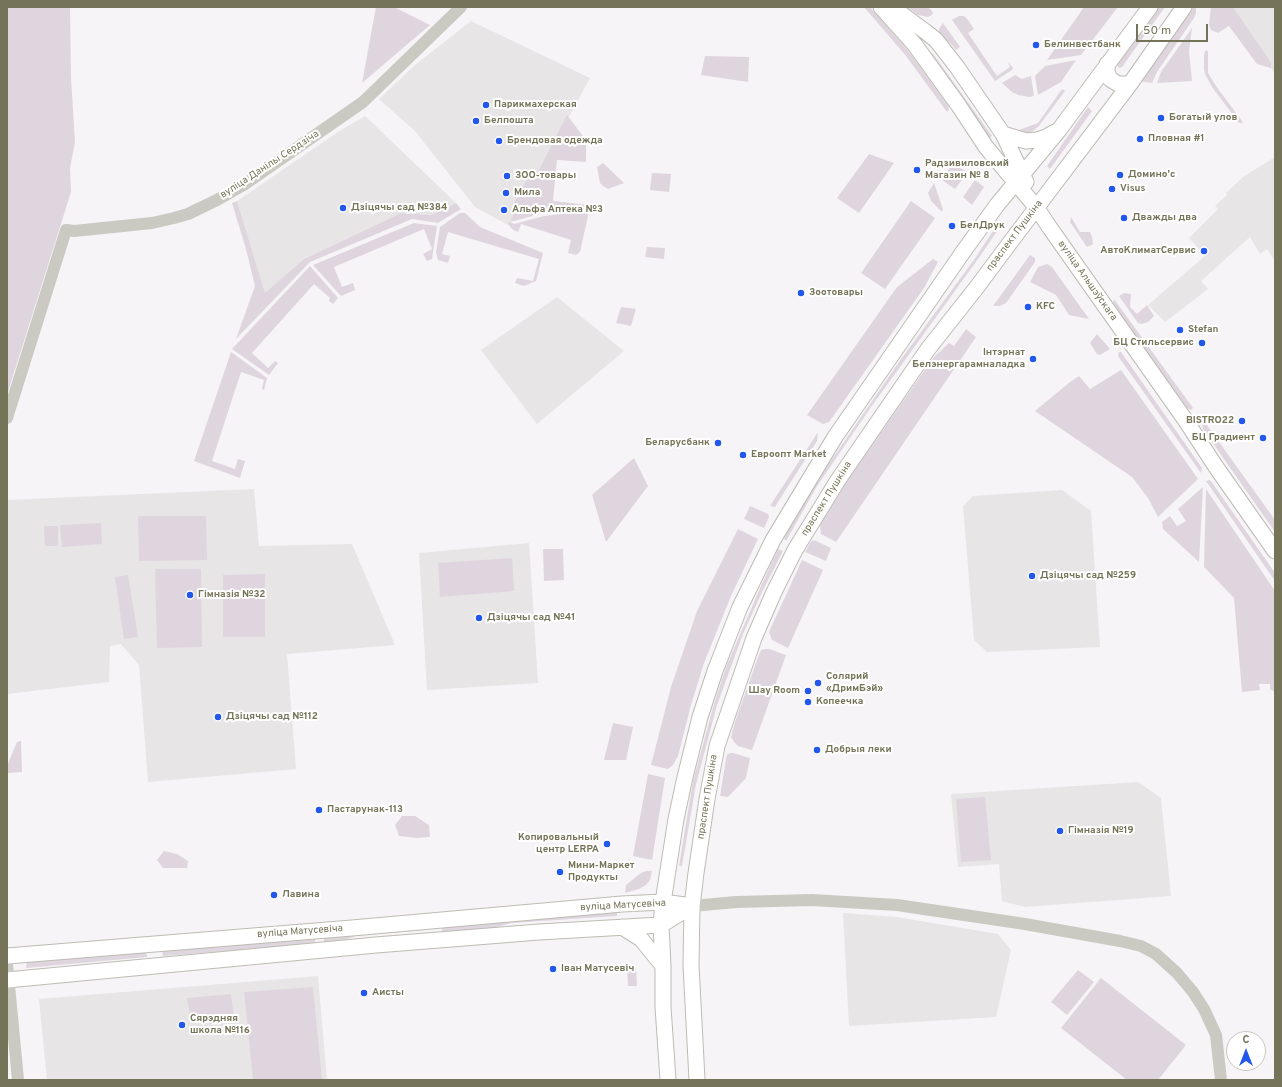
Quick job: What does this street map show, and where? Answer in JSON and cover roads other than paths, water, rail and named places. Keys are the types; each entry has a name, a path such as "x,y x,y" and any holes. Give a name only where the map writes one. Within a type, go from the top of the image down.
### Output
{"main road":[{"name":"вуліца Альшэўскага","path":"881,7 915,45 960,106 986,147 1019,179"},
{"name":"вуліца Альшэўскага","path":"892,7 926,32 947,53 957,67 1003,134 1019,179 1036,207 1275,551"},
{"path":"668,1080 662,1007 662,902 684,777 700,717 715,671 740,607 773,540 835,437 963,252 1059,130 1150,7"},
{"name":"праспект Пушкіна","path":"697,1080 691,965 692,906 696,873 716,746 754,638 792,556 838,480 928,349 977,287 1130,84 1184,7"},
{"path":"1107,64 1108,76 1110,80 1118,84 1130,84"},
{"path":"1003,134 1026,140 1037,140 1059,130"},
{"path":"628,904 649,894 655,889 668,870"},
{"name":"вуліца Матусевіча","path":"7,956 628,904 662,902 692,906"},
{"name":"вуліца Матусевіча","path":"8,980 376,945 539,932 661,925 692,906"},
{"path":"376,945 426,933 429,930 429,927 422,922"},
{"path":"622,928 641,939 663,966"},
{"path":"154,944 156,965"}],"street":[{"name":"вуліца Данілы Сердзіча","path":"7,418 66,230 74,231 152,223 188,214 217,200 245,184 363,102 461,7"},
{"path":"692,906 736,902 812,900 897,905 1025,924 1120,940 1141,946 1156,954 1177,973 1193,992 1204,1009 1216,1035 1221,1080"},
{"path":"7,964 18,1080"}],"place":[{"name":"Белинвестбанк","path":"1036,45"},
{"name":"Парикмахерская","path":"486,105"},
{"name":"Богатый улов","path":"1161,118"},
{"name":"Белпошта","path":"476,121"},
{"name":"Пловная #1","path":"1140,139"},
{"name":"Брендовая одежда","path":"499,141"},
{"name":"Радзивиловский Магазин № 8","path":"917,170"},
{"name":"Домино'c","path":"1120,175"},
{"name":"ЗОО-товары","path":"507,176"},
{"name":"Visus","path":"1112,189"},
{"name":"Мила","path":"506,193"},
{"name":"Дзіцячы сад №384","path":"343,208"},
{"name":"Альфа Аптека №3","path":"504,210"},
{"name":"Дважды два","path":"1124,218"},
{"name":"БелДрук","path":"952,226"},
{"name":"АвтоКлиматСервис","path":"1204,251"},
{"name":"Зоотовары","path":"801,293"},
{"name":"KFC","path":"1028,307"},
{"name":"Stefan","path":"1180,330"},
{"name":"БЦ Стильсервис","path":"1202,343"},
{"name":"Інтэрнат Белэнергарамналадка","path":"1033,359"},
{"name":"BISTRO22","path":"1242,421"},
{"name":"БЦ Градиент","path":"1263,438"},
{"name":"Беларусбанк","path":"718,443"},
{"name":"Евроопт Market","path":"743,455"},
{"name":"Дзіцячы сад №259","path":"1032,576"},
{"name":"Гімназія №32","path":"190,595"},
{"name":"Дзіцячы сад №41","path":"479,618"},
{"name":"Солярий «ДримБэй»","path":"818,683"},
{"name":"Шау Room","path":"808,691"},
{"name":"Копеечка","path":"808,702"},
{"name":"Дзіцячы сад №112","path":"218,717"},
{"name":"Добрыя леки","path":"817,750"},
{"name":"Пастарунак-113","path":"319,810"},
{"name":"Гімназія №19","path":"1060,831"},
{"name":"Копировальный центр LERPA","path":"607,844"},
{"name":"Мини-Маркет Продукты","path":"560,872"},
{"name":"Лавина","path":"274,895"},
{"name":"Іван Матусевіч","path":"553,969"},
{"name":"Аисты","path":"364,993"},
{"name":"Сярэдняя школа №116","path":"182,1025"}]}
